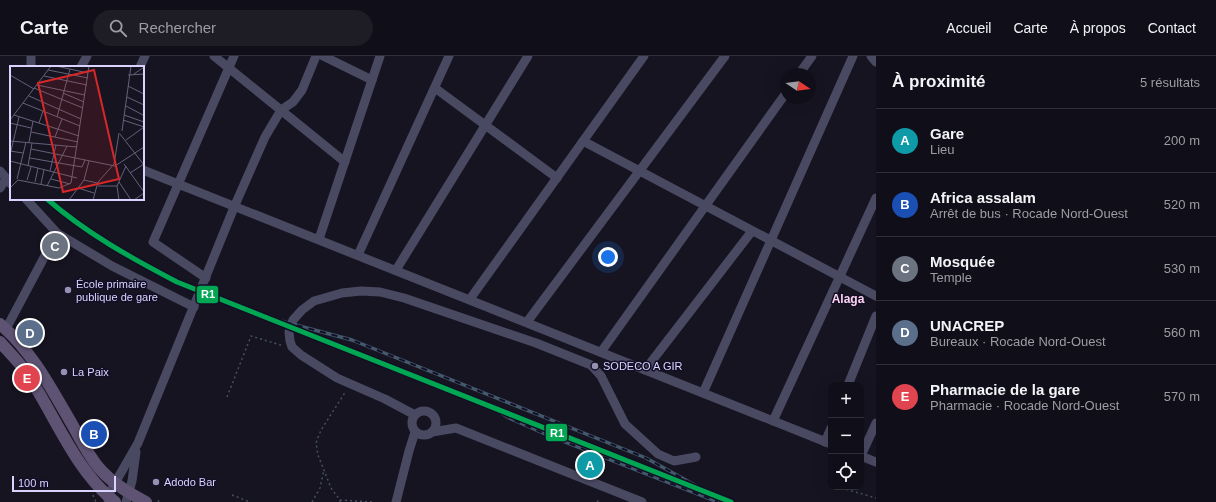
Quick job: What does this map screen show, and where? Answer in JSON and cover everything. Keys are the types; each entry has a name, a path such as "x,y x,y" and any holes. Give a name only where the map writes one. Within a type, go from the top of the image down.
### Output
{"main road":[{"path":"3,327 21,344 38,367 86,449 99,468 127,497 146,502"},
{"path":"0,342 26,373 68,444 89,475 110,500"}],"street":[{"path":"82,66 87,56"},
{"path":"140,66 145,56"},
{"path":"214,56 345,162"},
{"path":"206,278 154,242 234,56"},
{"path":"110,500 115,483 138,443 235,205 265,138 281,110 293,102 302,90 316,56"},
{"path":"322,56 372,80"},
{"path":"319,239 380,56"},
{"path":"358,255 450,56"},
{"path":"396,270 528,56"},
{"path":"470,299 644,56"},
{"path":"527,322 725,56"},
{"path":"803,68 812,56"},
{"path":"703,393 853,56"},
{"path":"871,56 876,62"},
{"path":"435,88 557,178"},
{"path":"601,352 780,101"},
{"path":"583,141 876,296"},
{"path":"144,170 235,205 828,443"},
{"path":"0,188 6,178"},
{"path":"774,421 876,198"},
{"path":"27,200 58,233 112,266 194,307"},
{"path":"645,370 752,230"},
{"path":"3,327 58,233"},
{"path":"415,415 385,399 337,378 301,355 292,347 289,332 293,320 302,310 314,301 342,293 361,291 380,292 404,298 536,343 591,365 601,376 625,424 658,454 674,461 696,457"},
{"path":"849,382 876,316"},
{"path":"399,501 409,451 415,432 412,424 415,415 424,411 433,416 435,426 432,432"},
{"path":"862,454 876,423"},
{"path":"415,432 423,436 432,432 456,428 642,502"},
{"path":"127,497 132,481 138,443"},
{"path":"864,457 876,462"},
{"path":"132,481 137,493 146,502"}],"path":[{"path":"227,397 250,336 289,348 292,347"},
{"path":"350,384 321,430 316,443 318,455 331,488 340,501 372,502"},
{"path":"312,502 320,488 324,470"},
{"path":"848,490 876,498"},
{"path":"232,496 250,502"}],"railway":[{"path":"262,316 352,340 646,458 711,494"},
{"path":"494,408 509,418 545,434 718,502"},
{"path":"714,495 731,502"}],"transit line":[{"name":"R1","path":"48,200 93,234 143,264 177,282 731,502"}],"place":[{"name":"Mosquée","path":"55,246"},
{"name":"École primaire publique de gare","path":"68,290"},
{"name":"UNACREP","path":"30,333"},
{"name":"SODECO A GIR","path":"595,366"},
{"name":"La Paix","path":"64,372"},
{"name":"Pharmacie de la gare","path":"27,378"},
{"name":"Africa assalam","path":"94,434"},
{"name":"Gare","path":"590,465"},
{"name":"Adodo Bar","path":"156,482"}],"district":[{"name":"Alaga","path":"848,299"}]}
